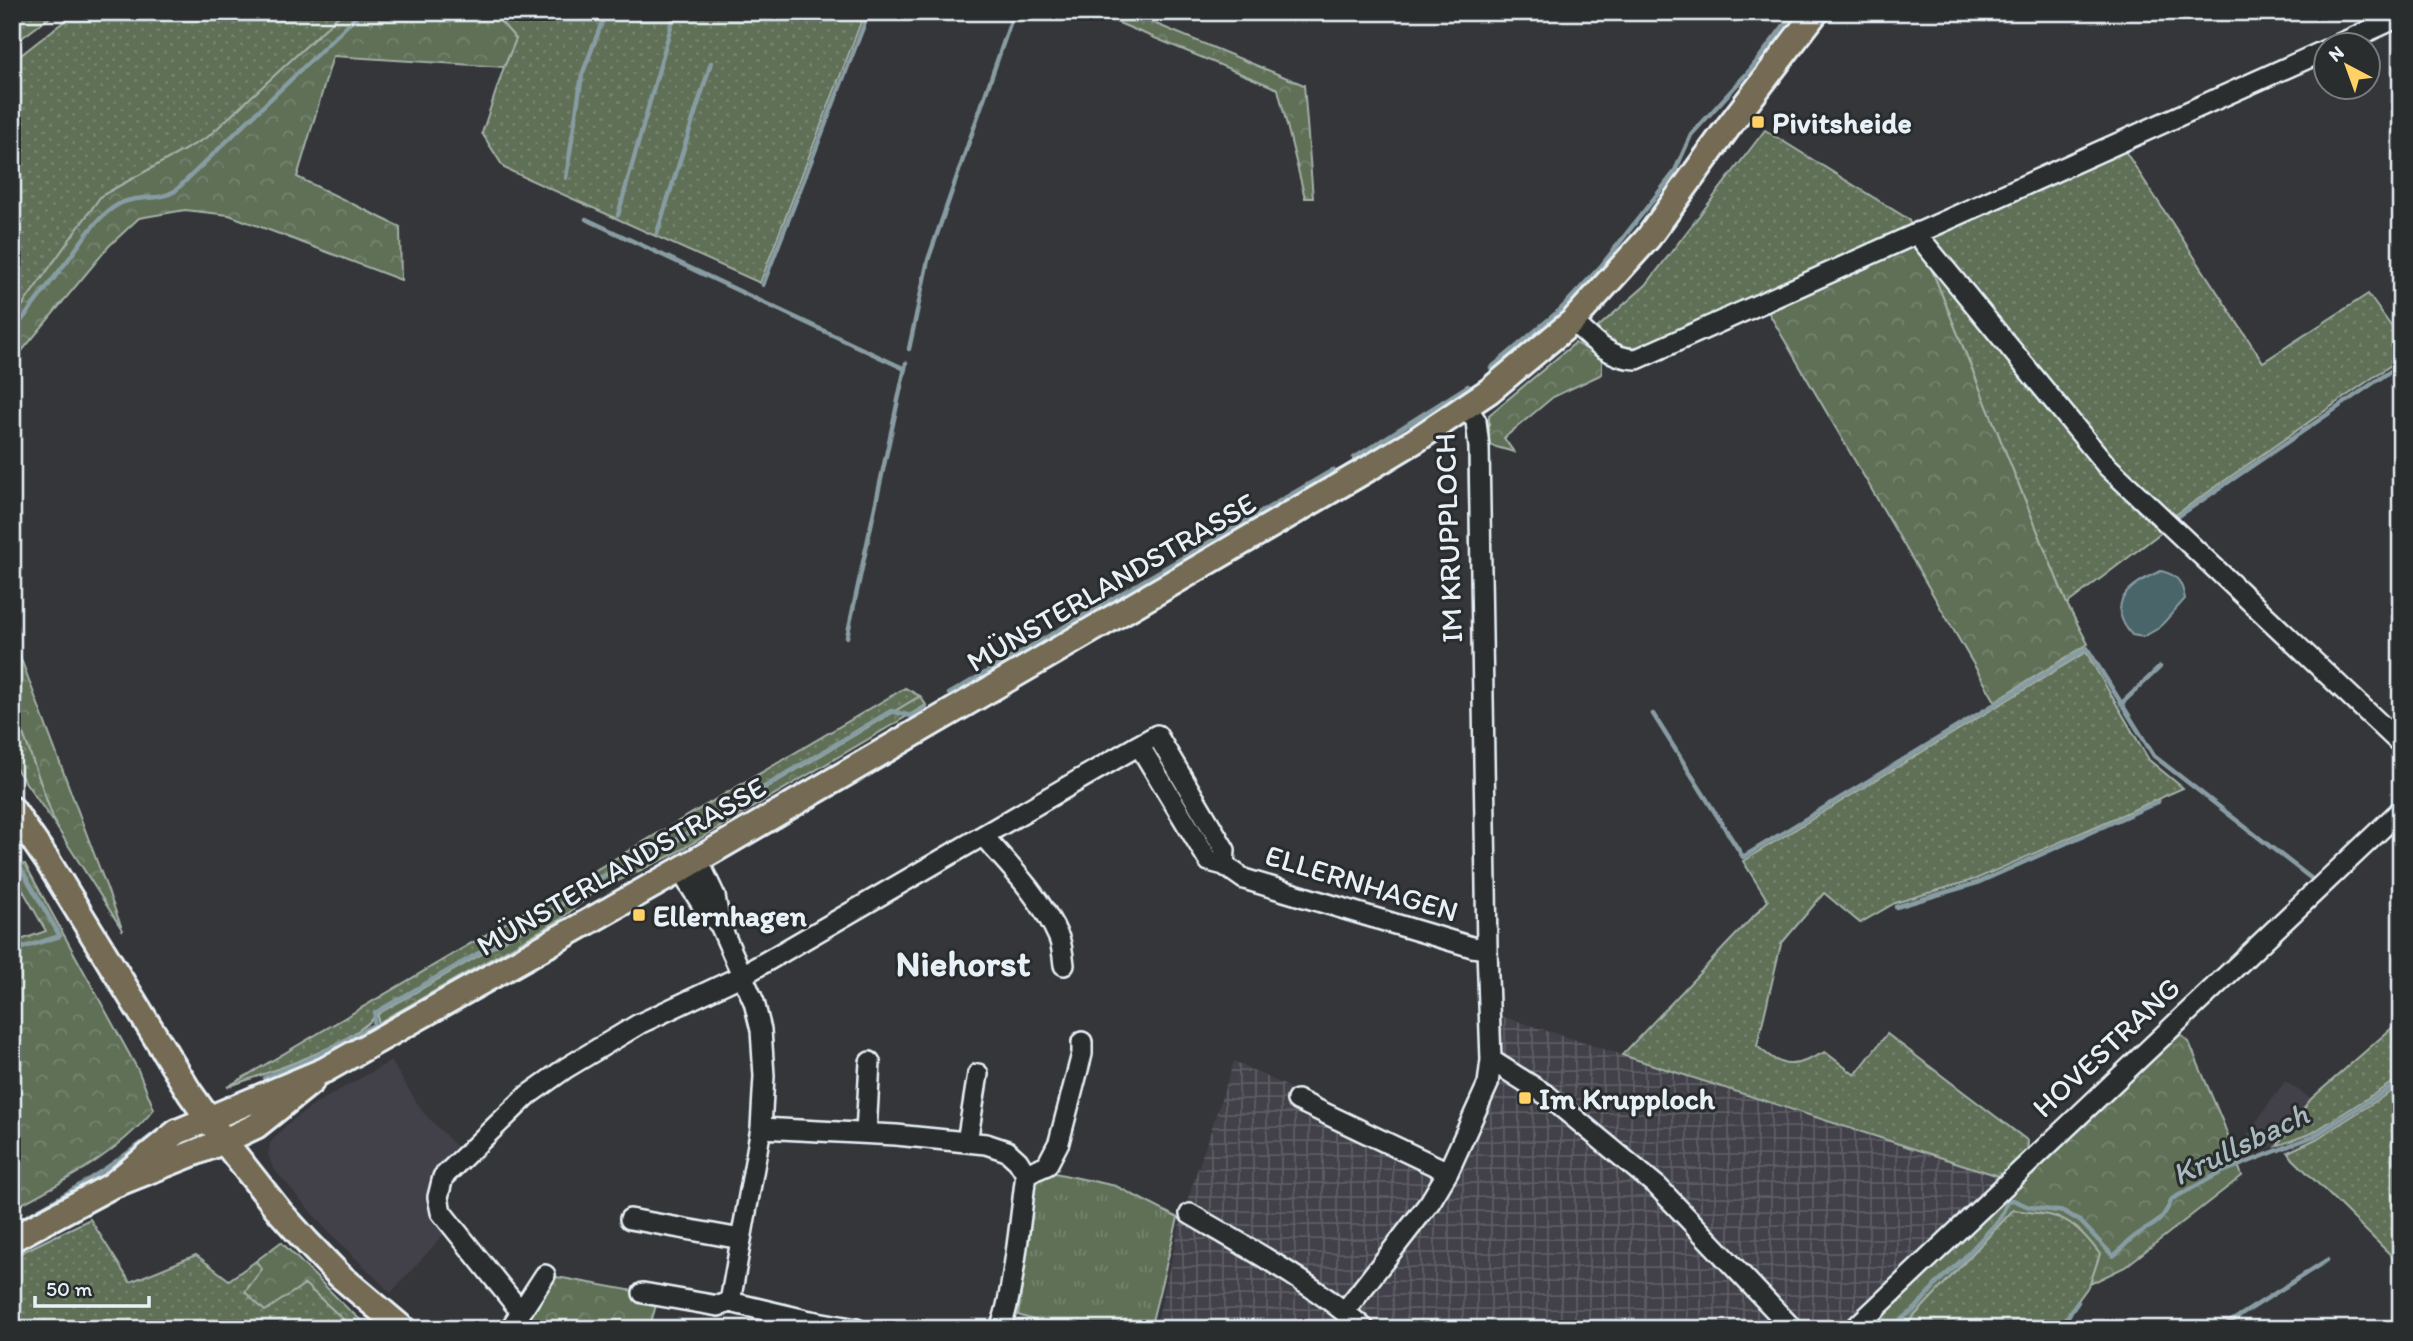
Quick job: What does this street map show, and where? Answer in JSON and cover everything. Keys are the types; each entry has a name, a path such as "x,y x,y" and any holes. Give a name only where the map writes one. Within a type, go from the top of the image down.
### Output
{"main road":[{"name":"MÜNSTERLANDSTRASSE","path":"111,1186 177,1132 325,1070 689,865 1376,464 1467,408 1573,321 1648,238 1816,12"},
{"path":"12,809 47,860 207,1119 307,1242 339,1275 403,1329"},
{"name":"MÜNSTERLANDSTRASSE","path":"111,1186 256,1126 325,1070"},
{"path":"12,1239 111,1186"}],"street":[{"path":"2366,32 2401,16"},
{"path":"1573,321 1609,352 1623,359 1637,359 2312,56"},
{"path":"1919,232 1924,243 2106,466 2401,744"},
{"name":"IM KRUPPLOCH","path":"1345,1311 1430,1202 1448,1172 1489,1084 1491,1060 1479,447 1476,421 1467,408"},
{"name":"ELLERNHAGEN","path":"521,1312 441,1212 438,1197 443,1177 528,1096 565,1068 639,1024 743,975 1157,734 1225,850 1224,865 1244,879 1472,947 1487,949"},
{"name":"HOVESTRANG","path":"1854,1329 2401,810"},
{"path":"983,836 1033,895 1047,917 1060,940 1065,965"},
{"path":"689,865 715,896 720,925 754,1002 761,1030 764,1076 761,1128 730,1302"},
{"path":"1026,1174 1047,1165 1059,1142 1082,1054 1082,1042"},
{"path":"1491,1060 1548,1096 1658,1186 1793,1329"},
{"path":"866,1133 870,1062"},
{"path":"967,1142 978,1074"},
{"path":"1297,1100 1448,1172"},
{"path":"761,1128 866,1133 967,1142 986,1144 1007,1151 1018,1161 1026,1174 1009,1292 999,1329"},
{"path":"1190,1214 1258,1254 1345,1311 1365,1329"},
{"path":"630,1219 741,1239"},
{"path":"510,1329 545,1275"},
{"path":"643,1293 718,1306 730,1302 857,1329"}],"shaded area":[{"path":"1483,1010 2002,1177 1841,1329 1155,1329 1181,1219 1234,1061 1444,1162 1470,1104 1480,1069"},
{"path":"391,1061 422,1111 456,1146 436,1170 427,1194 431,1215 445,1233 391,1293 323,1226 273,1168 268,1155 270,1143 286,1125 320,1101"},
{"path":"2285,1081 2311,1099 2277,1146 2255,1153 2247,1135"}],"green space":[{"path":"12,12 57,12 12,45"},
{"path":"76,12 343,12 208,137 101,196 12,320 12,62"},
{"path":"343,12 492,12 516,39 504,67 333,56 297,177 400,227 401,280 229,215 185,210 139,218 109,246 12,363 12,320 101,196 208,137"},
{"path":"492,12 865,12 760,283 504,168 482,133 516,39"},
{"path":"1092,12 1127,12 1304,85 1313,198 1305,198 1278,89"},
{"path":"1765,130 1908,219 1912,227 1636,353 1615,347 1597,328 1646,285"},
{"path":"2123,148 2263,362 2368,294 2401,340 2401,358 2171,518 2113,462 1929,241 1931,233"},
{"path":"1912,243 1927,258 2067,604 2088,644 1995,701 1767,310"},
{"path":"1927,258 2163,531 2067,604"},
{"path":"1575,343 1602,358 1602,374 1553,397 1504,438 1514,452 1489,445 1489,415"},
{"path":"12,635 123,931 56,826 12,702"},
{"path":"2086,652 2149,760 2183,788 1976,879 1895,903 1860,923 1824,893 1781,944 1757,1046 1782,1063 1789,1064 1825,1052 1855,1075 1887,1034 2028,1141 2027,1154 2002,1177 1622,1055 1768,901 1743,861"},
{"path":"905,688 920,696 671,845 588,885 556,911 378,1014 346,1038 307,1058 227,1087"},
{"path":"920,696 926,705 674,854 593,893 561,919 378,1023 378,1014 556,911 588,885 671,845"},
{"path":"12,702 56,826 12,763"},
{"path":"25,864 138,1070 154,1109 124,1140 89,1166 12,1209 12,943 46,931 12,871 12,867"},
{"path":"2401,1020 2401,1077 2312,1133 2277,1146 2311,1099"},
{"path":"2178,1032 2189,1042 2242,1176 2125,1267 2090,1284 2100,1254 2080,1231 2054,1216 2013,1210 1902,1329 1864,1329"},
{"path":"2401,1085 2401,1265 2288,1152 2316,1139"},
{"path":"1045,1171 1116,1186 1178,1218 1150,1329 1061,1329 1018,1315 1036,1182"},
{"path":"2013,1210 2063,1219 2080,1231 2100,1254 2090,1284 2057,1329 1902,1329"},
{"path":"90,1219 130,1282 196,1255 229,1280 256,1261 262,1268 305,1284 354,1329 12,1329 12,1257"},
{"path":"281,1242 371,1329 354,1329 305,1284 265,1311 245,1292 262,1269 256,1261"},
{"path":"557,1277 634,1291 634,1297 657,1302 649,1329 518,1329 548,1283"}],"water":[{"path":"2161,571 2178,580 2185,599 2159,628 2143,637 2132,635 2120,613 2124,596 2139,582"}],"waterway":[{"path":"12,333 84,237 104,215 126,201 162,196 175,191 361,12"},
{"path":"566,178 582,75 606,12"},
{"path":"618,215 675,12"},
{"path":"763,285 869,12"},
{"path":"909,349 928,260 1014,12"},
{"path":"1491,368 1560,310 1602,265 1674,173 1691,135 1750,70 1794,12"},
{"path":"657,233 711,63"},
{"path":"586,219 905,369"},
{"path":"847,637 906,363"},
{"path":"2173,520 2401,364"},
{"path":"1354,458 1468,386"},
{"path":"1469,440 1471,547"},
{"path":"949,694 1333,470"},
{"path":"1653,714 1743,857 2087,648 2154,756 2312,879"},
{"path":"2121,704 2160,667"},
{"path":"264,1078 317,1056 374,1025 375,1013 555,909 586,884 671,843 891,711 911,716 926,708"},
{"path":"1896,907 1977,883 2158,802"},
{"path":"12,853 60,936 12,951"},
{"name":"Krullsbach","path":"1888,1329 1916,1308 1938,1282 1962,1260 1999,1220 2008,1201 2065,1212 2080,1221 2113,1256 2136,1235 2158,1221 2172,1199 2220,1173 2314,1136 2401,1081"},
{"path":"12,1224 90,1179 163,1127"},
{"path":"2219,1329 2327,1260"},
{"path":"2059,1329 2078,1302"}],"place":[{"name":"Pivitsheide","path":"1758,122"},
{"name":"Ellernhagen","path":"639,915"},
{"name":"Im Krupploch","path":"1525,1098"}],"district":[{"name":"Niehorst","path":"963,963"}]}
